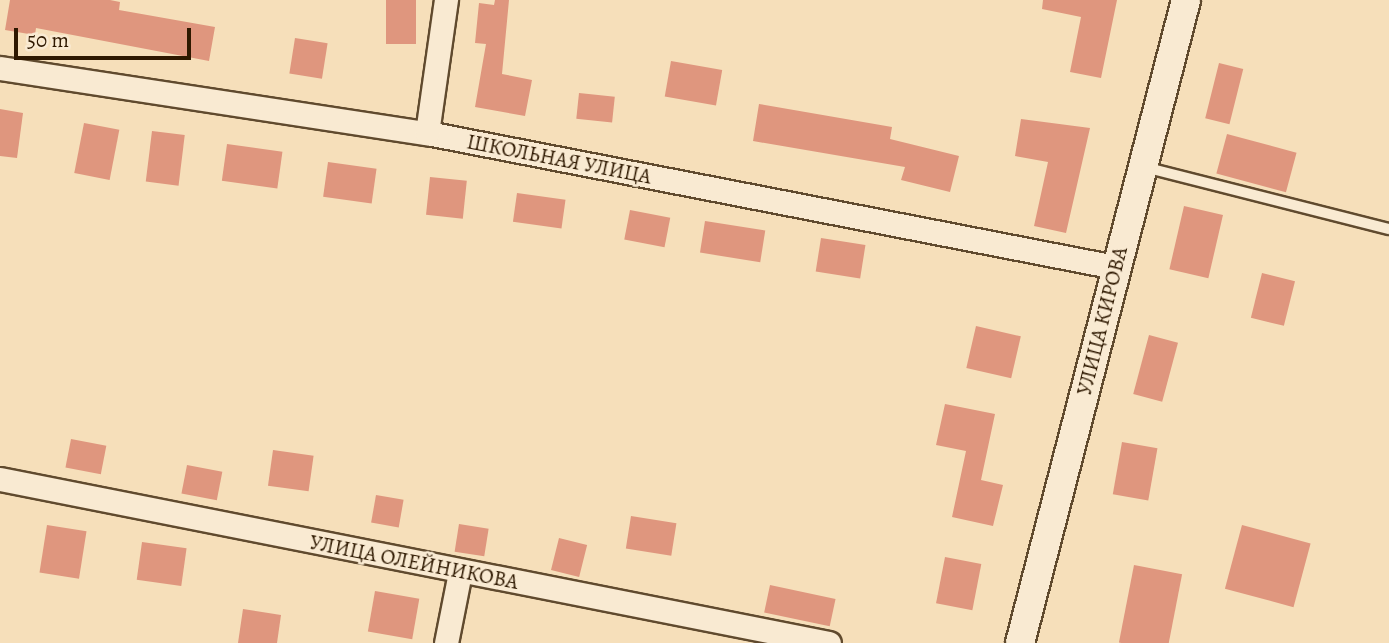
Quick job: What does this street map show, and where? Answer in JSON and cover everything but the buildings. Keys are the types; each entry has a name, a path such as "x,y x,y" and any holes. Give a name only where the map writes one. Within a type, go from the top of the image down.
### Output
{"street":[{"path":"426,133 446,0"},
{"name":"УЛИЦА КИРОВА","path":"1020,643 1186,0"},
{"name":"ШКОЛЬНАЯ УЛИЦА","path":"0,68 426,133 1115,267"},
{"name":"УЛИЦА ОЛЕЙНИКОВА","path":"0,479 829,643"},
{"path":"446,643 460,572"}],"lane":[{"path":"1141,166 1389,229"}]}
